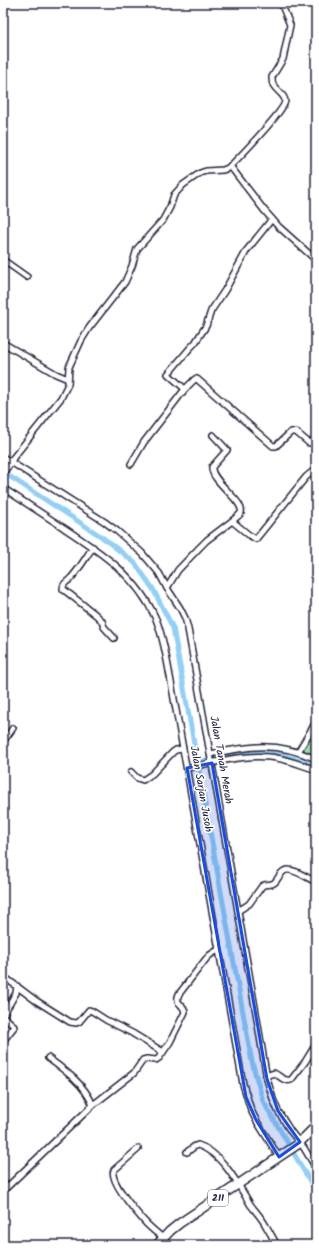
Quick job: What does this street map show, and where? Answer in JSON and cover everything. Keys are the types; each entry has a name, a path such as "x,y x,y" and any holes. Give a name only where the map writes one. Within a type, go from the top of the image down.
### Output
{"main road":[{"name":"211","path":"157,1245 180,1223 298,1144 316,1126"}],"street":[{"path":"3,473 61,398 68,384 69,367 81,341 89,328 125,282 137,249 163,220 170,207 174,194 183,185 200,173 206,171 223,170 230,166 281,110 285,103 285,99 273,85 272,77 283,59 290,25 281,3"},
{"path":"230,166 272,219 316,260"},
{"path":"185,390 168,374 195,343 206,326 211,311 225,290 247,250 272,219"},
{"path":"3,260 27,277"},
{"path":"3,343 56,374 68,379"},
{"path":"131,464 144,442 185,390 194,380 197,379 274,446 276,446 293,431 298,433 309,443 316,439"},
{"path":"167,588 178,570 200,547 240,515 241,512 240,508 228,491 212,474 212,467 228,450 213,435"},
{"name":"Jalan Tanah Merah","path":"3,457 10,465 117,531 150,562 159,573 185,618 212,763 266,1076 278,1111 298,1144 306,1152 316,1168"},
{"path":"232,521 249,535 256,538 306,477 312,472 316,473"},
{"name":"Jalan Sarjan Jusoh","path":"3,488 108,558 144,596 157,621 161,634 183,749 189,768 218,950 246,1097 256,1120 280,1156"},
{"path":"93,547 71,578 64,584 63,589 102,621 104,627 114,638"},
{"path":"298,752 316,722"},
{"path":"3,742 13,728"},
{"path":"210,754 252,746 268,746 298,752 316,759"},
{"path":"131,772 137,778 143,780 152,774 173,752 183,749"},
{"path":"189,768 237,758 268,756 293,762 316,770"},
{"path":"238,911 249,904 264,884 272,885 275,883 284,870 287,869 295,871 316,882"},
{"path":"3,1191 93,1105 134,1073 144,1060 156,1060 159,1058 185,1012 185,1009 177,998 179,994 206,959 218,950"},
{"path":"3,976 70,1022 79,1022 89,1010 132,1033 163,1052"},
{"path":"3,1041 14,1027 3,1015 16,993 17,986"},
{"path":"266,1076 274,1073 286,1080 291,1080 305,1062 316,1044"},
{"path":"48,1058 72,1076 89,1096 93,1105"},
{"path":"187,1152 198,1145 221,1160 267,1227 277,1245"},
{"path":"138,1148 114,1170 113,1175 119,1189 143,1220 163,1238"}],"highlighted area":[{"path":"212,763 267,1079 278,1111 300,1142 279,1157 256,1120 246,1097 187,768"}],"green space":[{"path":"316,725 316,759 301,752"}],"waterway":[{"path":"3,472 102,537 135,563 153,589 173,628 252,1062 263,1101 314,1188"},
{"path":"215,759 246,754 271,753 291,757 316,767"},
{"path":"197,761 205,760"}]}
